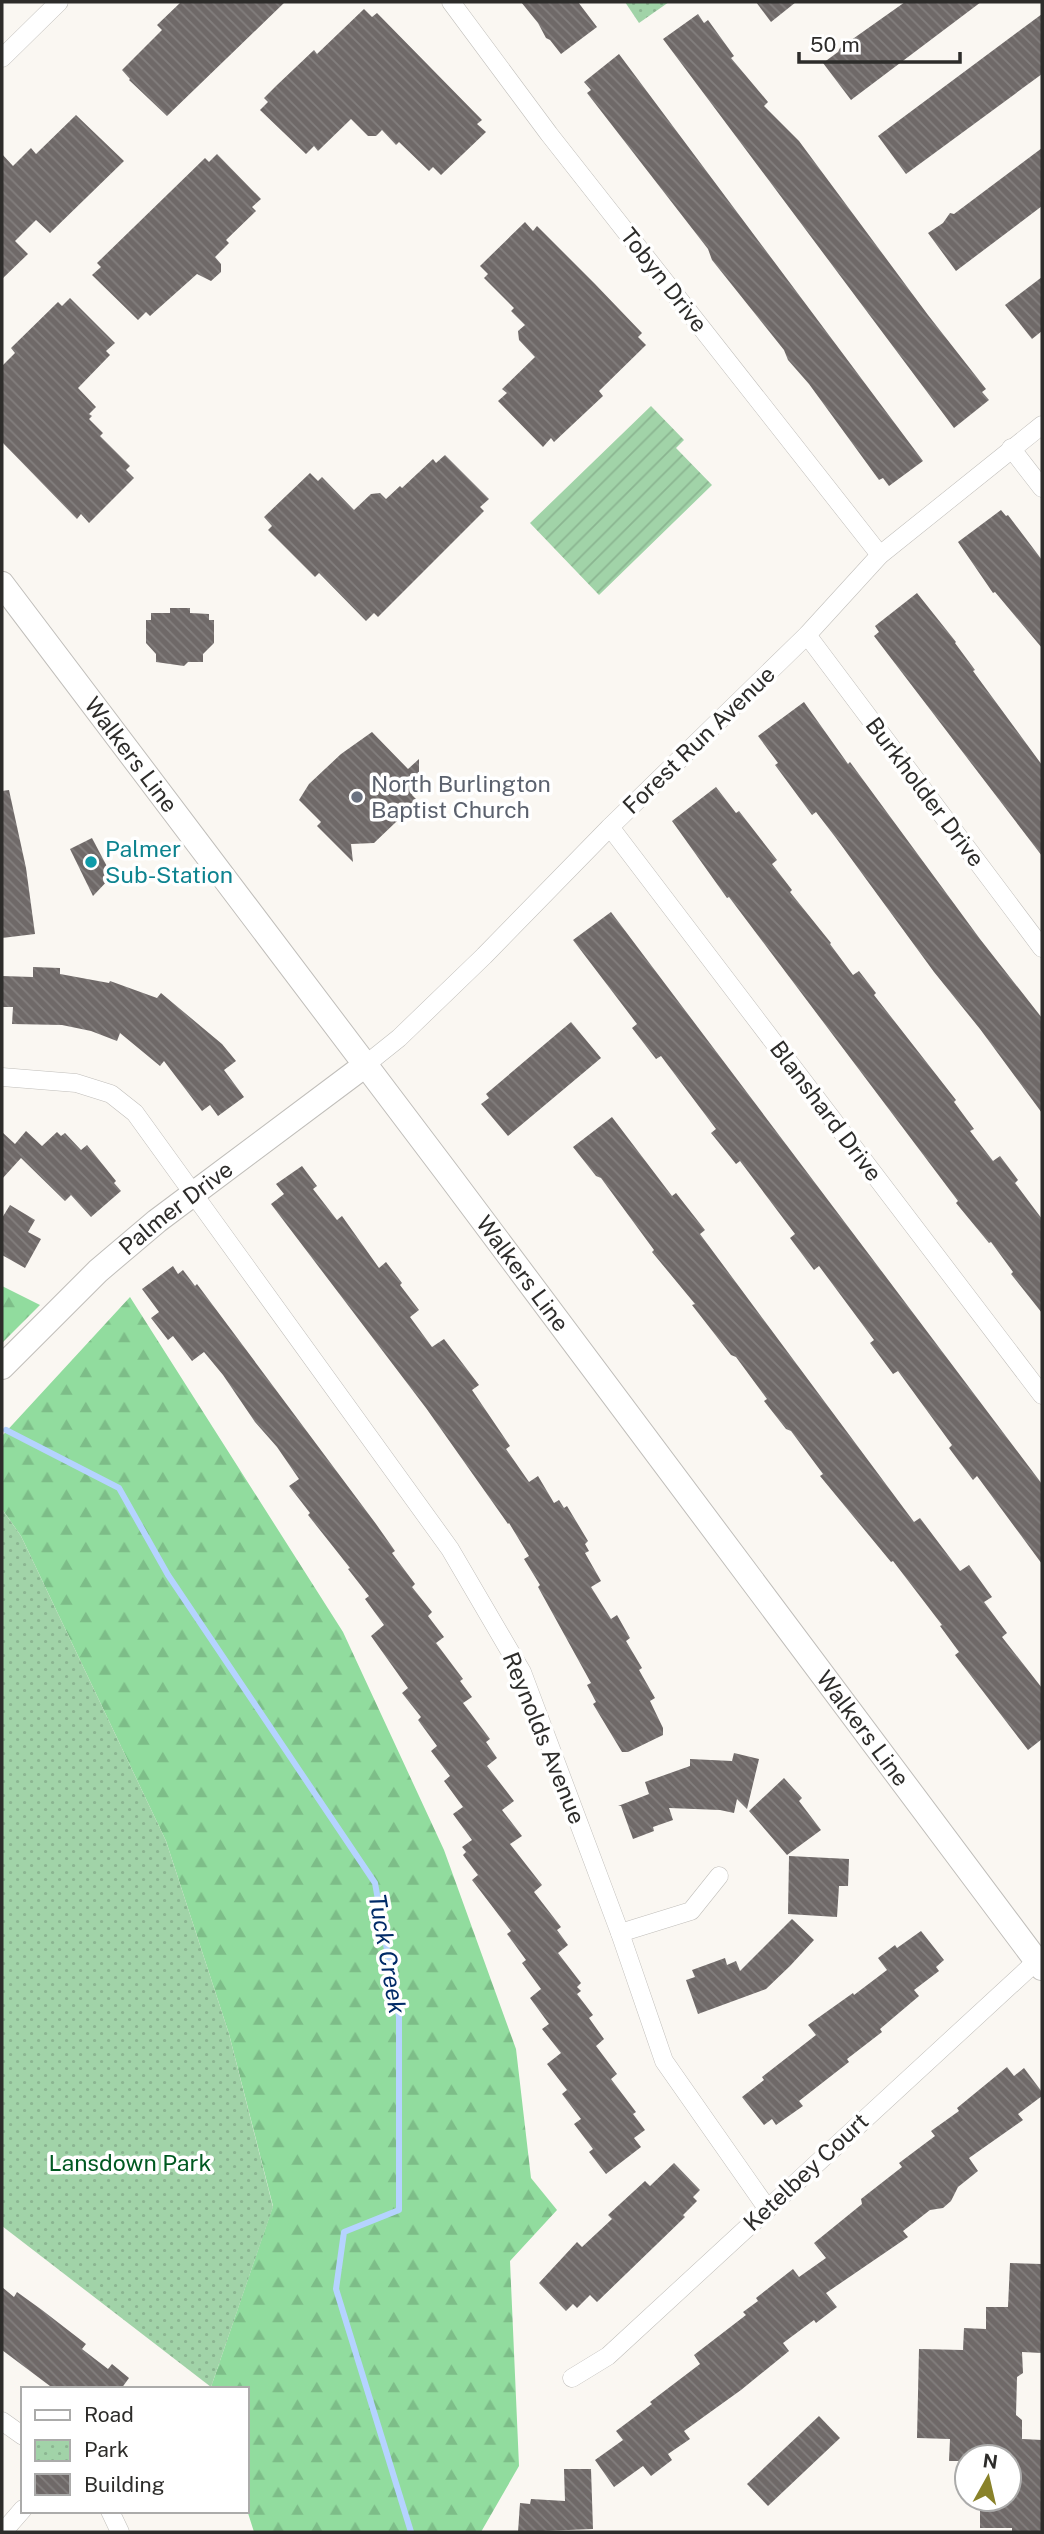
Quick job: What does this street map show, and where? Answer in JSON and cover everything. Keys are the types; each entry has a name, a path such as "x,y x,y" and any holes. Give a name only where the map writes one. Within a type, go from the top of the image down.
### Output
{"main road":[{"name":"Walkers Line","path":"2,584 1041,1962"},
{"name":"Palmer Drive","path":"2,1367 97,1271 157,1221 365,1066"}],"street":[{"path":"2,58 59,2"},
{"name":"Tobyn Drive","path":"451,2 557,144 880,555"},
{"name":"Forest Run Avenue","path":"365,1066 399,1038 484,956 610,827 807,635 880,555 1011,447 1042,425"},
{"path":"1011,447 1042,488"},
{"name":"Burkholder Drive","path":"807,635 1042,948"},
{"name":"Blanshard Drive","path":"610,827 1042,1395"},
{"name":"Reynolds Avenue","path":"2,1077 76,1083 111,1094 135,1113 450,1549 522,1672 620,1933 664,2061 767,2208"},
{"path":"620,1933 691,1911 719,1875"},
{"name":"Ketelbey Court","path":"572,2378 608,2356 767,2208 1041,1962"},
{"path":"2,2421 21,2435"},
{"path":"3,2532 21,2511"},
{"path":"111,2513 120,2532"}],"green space":[{"path":"625,2 669,2 639,23"},
{"path":"651,406 684,440 676,448 712,485 599,595 530,523"},
{"path":"2,1286 40,1305 2,1343"},
{"path":"130,1297 343,1632 444,1850 516,2049 531,2178 557,2210 510,2261 519,2466 481,2532 254,2532 248,2513 248,2387 211,2387 273,2206 229,2034 166,1841 21,1536 2,1509 2,1436"},
{"name":"Lansdown Park","path":"2,1509 21,1536 166,1841 229,2034 273,2207 211,2387 2,2226"}],"building":[{"path":"181,2 285,2 167,116 122,70 162,30 157,25"},
{"path":"521,2 578,2 597,27 561,54 546,38"},
{"path":"756,2 796,2 771,22"},
{"path":"905,2 981,2 851,100 823,63"},
{"path":"364,9 372,17 377,13 482,120 477,124 486,132 441,175 433,167 429,171 399,142 396,145 382,130 376,136 368,136 351,119 318,151 314,146 306,154 260,110 268,102 264,98 276,86 314,50 317,54"},
{"path":"698,14 704,23 708,20 734,56 731,58 768,102 764,106 799,141 986,389 982,392 989,400 954,428 663,39"},
{"path":"1042,14 1042,74 906,174 878,136"},
{"path":"619,54 923,461 889,486 883,478 879,480 809,384 788,360 784,350 712,260 708,249 587,93 591,90 584,82"},
{"path":"76,115 124,161 50,233 36,220 15,241 28,254 2,279 2,154 13,166 31,148 36,154"},
{"path":"1042,148 1042,206 956,271 928,233 943,223 950,213 954,214"},
{"path":"217,154 261,199 252,207 256,211 226,240 229,243 215,257 221,264 221,272 211,281 197,274 150,316 146,312 138,320 92,275 101,267 97,263 205,158 209,162"},
{"path":"525,222 533,231 537,226 595,284 642,333 638,337 646,345 599,391 603,396 554,442 551,438 543,447 498,401 507,393 502,389 535,357 519,340 518,331 525,325 511,311 514,308 484,278 488,274 480,266"},
{"path":"1042,277 1042,331 1032,339 1005,305"},
{"path":"70,298 115,343 106,351 110,355 78,388 96,407 89,414 92,416 89,419 103,433 100,436 130,466 126,470 134,478 89,523 81,514 77,519 2,442 2,366 15,353 11,348 58,302 62,306"},
{"path":"445,455 489,499 480,507 484,511 378,617 374,613 366,621 319,573 315,577 268,530 272,526 264,517 310,473 318,481 322,477 354,510 371,494 380,493 386,499 433,459 436,463"},
{"path":"1001,510 1008,515 1042,560 1042,648 995,592 993,593 958,542"},
{"path":"917,593 956,642 975,670 973,671 1042,765 1042,856 874,636 879,632 875,626"},
{"path":"170,608 190,608 190,613 209,614 209,620 214,620 214,643 203,654 203,662 188,662 184,666 156,662 156,654 146,643 146,620 151,620 151,613 170,613"},
{"path":"804,702 848,764 850,762 980,939 1042,1018 1042,1113 816,812 812,815 775,765 778,763 758,736"},
{"name":"North Burlington Baptist Church","path":"372,732 408,769 419,759 419,788 412,795 418,801 374,843 351,844 353,862 317,826 321,822 299,800 309,784 341,754"},
{"path":"716,787 736,813 739,811 777,860 772,864 792,890 790,892 853,975 859,971 876,993 874,995 956,1100 954,1102 974,1129 970,1131 993,1161 1000,1156 1018,1180 1015,1183 1042,1219 1042,1313 1011,1274 1013,1272 991,1242 989,1243 956,1203 958,1201 729,897 727,898 672,821"},
{"path":"9,790 26,868 35,934 2,938 2,791"},
{"name":"Palmer Sub-Station","path":"92,838 112,876 93,896 70,849"},
{"path":"611,912 1042,1484 1042,1564 977,1476 973,1480 949,1448 952,1445 898,1371 893,1374 870,1343 874,1340 819,1266 814,1270 790,1238 795,1234 740,1161 736,1164 711,1133 716,1129 661,1056 656,1059 632,1028 637,1024 573,940"},
{"path":"33,967 60,968 60,974 109,983 110,981 157,998 161,993 222,1044 236,1061 224,1070 244,1097 218,1116 210,1105 202,1111 164,1061 160,1066 120,1033 117,1041 91,1031 62,1025 12,1024 13,1007 2,1007 2,976 33,977"},
{"path":"571,1022 601,1058 508,1136 481,1104 489,1098 486,1094"},
{"path":"612,1117 672,1196 676,1193 705,1230 700,1234 914,1522 920,1518 960,1571 969,1565 992,1597 984,1602 1007,1633 1002,1637 1042,1688 1042,1739 1028,1750 955,1655 959,1652 940,1626 942,1625 893,1561 891,1562 820,1476 823,1474 791,1431 786,1429 764,1401 767,1399 736,1357 731,1355 692,1305 695,1304 652,1252 654,1250 601,1178 596,1176 573,1147"},
{"path":"26,1131 42,1146 57,1132 61,1136 65,1133 81,1150 87,1145 121,1191 91,1217 71,1195 65,1201 21,1158 2,1179 2,1132 15,1144"},
{"path":"302,1166 317,1186 313,1189 337,1220 342,1216 379,1268 386,1262 402,1283 400,1285 419,1310 410,1317 432,1347 444,1339 479,1385 472,1390 510,1446 506,1449 529,1482 538,1476 554,1503 559,1500 564,1508 567,1506 588,1541 585,1544 589,1551 585,1553 601,1581 591,1587 611,1619 617,1615 630,1638 626,1641 655,1698 650,1701 663,1728 663,1735 628,1752 622,1752 593,1704 596,1702 587,1685 591,1683 538,1587 540,1585 524,1559 529,1556 509,1523 426,1408 271,1204 284,1194 276,1184"},
{"path":"10,1205 35,1220 28,1232 41,1239 25,1268 2,1255 2,1218"},
{"path":"173,1266 178,1274 183,1270 195,1286 197,1284 376,1524 395,1551 392,1553 415,1584 412,1587 432,1612 428,1616 444,1637 436,1643 463,1679 460,1681 472,1697 463,1703 490,1739 486,1742 497,1758 487,1766 514,1801 502,1810 522,1836 510,1844 542,1885 534,1892 561,1927 557,1930 568,1945 558,1953 581,1983 577,1987 581,1991 577,1994 593,2015 589,2018 604,2039 596,2046 617,2074 611,2079 636,2112 633,2114 645,2130 634,2138 641,2147 606,2174 589,2152 593,2149 574,2124 581,2119 562,2094 567,2090 547,2064 561,2053 542,2029 549,2024 530,1998 541,1989 522,1963 526,1960 507,1934 511,1931 472,1880 478,1875 463,1855 466,1852 462,1847 472,1840 453,1814 463,1807 444,1781 450,1776 431,1751 437,1746 418,1720 421,1717 402,1693 408,1688 371,1636 384,1625 365,1599 369,1596 308,1515 310,1513 289,1486 299,1479 223,1375 204,1352 192,1361 173,1336 168,1340 151,1318 159,1312 142,1289"},
{"path":"734,1753 759,1759 747,1809 737,1799 734,1813 669,1808 673,1820 653,1827 654,1831 633,1839 621,1806 618,1806 649,1794 645,1782 690,1766 690,1759 732,1761"},
{"path":"784,1778 802,1798 799,1801 821,1830 787,1855 749,1811"},
{"path":"789,1856 849,1859 848,1886 839,1886 837,1917 788,1914"},
{"path":"792,1919 814,1940 790,1966 766,1989 698,2014 686,1980 695,1977 692,1970 725,1958 727,1965 736,1961 740,1971"},
{"path":"921,1931 944,1960 936,1967 939,1971 914,1990 919,1996 880,2029 882,2032 847,2059 849,2062 799,2101 803,2106 776,2125 772,2119 764,2125 742,2097 764,2080 762,2077 816,2035 808,2025 887,1970 878,1958"},
{"path":"1007,2067 1014,2076 1024,2068 1042,2092 1042,2096 1018,2114 1023,2120 969,2158 978,2171 958,2187 951,2201 943,2208 930,2210 903,2231 908,2237 826,2293 837,2307 783,2343 789,2351 684,2431 690,2439 668,2454 672,2460 651,2476 643,2466 614,2487 595,2460 623,2440 616,2431 700,2364 694,2355 746,2315 743,2312 758,2301 756,2298 793,2269 799,2277 826,2258 814,2243 862,2204 861,2199 902,2167 899,2163 935,2136 931,2131 959,2111 957,2108"},
{"path":"674,2163 700,2190 693,2197 697,2201 683,2215 685,2217 597,2302 590,2295 577,2308 573,2304 566,2311 539,2283 577,2242 582,2247 612,2219 608,2215 645,2181 650,2186"},
{"path":"1010,2263 1042,2264 1042,2353 1022,2352 1023,2373 1017,2377 1016,2415 1022,2420 1022,2439 1042,2440 1042,2532 980,2528 980,2513 1023,2513 1023,2443 953,2443 953,2461 949,2461 950,2439 917,2438 919,2349 963,2350 964,2328 986,2329 986,2307 1008,2307"},
{"path":"2,2287 14,2297 17,2292 86,2344 82,2349 108,2369 112,2364 129,2378 122,2387 51,2387 2,2350"},
{"path":"819,2416 840,2438 768,2506 747,2484"},
{"path":"564,2469 591,2469 593,2529 518,2532 520,2503 530,2504 531,2499 565,2501"}],"waterway":[{"name":"Tuck Creek","path":"6,1430 119,1488 168,1575 375,1883 399,2017 399,2210 344,2232 336,2289 411,2532"}],"place":[{"name":"North Burlington Baptist Church","path":"357,797"},
{"name":"Palmer Sub-Station","path":"91,862"}]}
